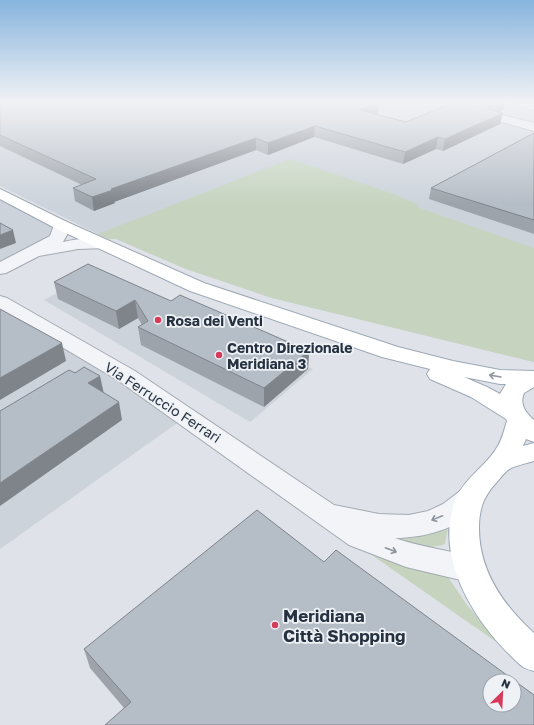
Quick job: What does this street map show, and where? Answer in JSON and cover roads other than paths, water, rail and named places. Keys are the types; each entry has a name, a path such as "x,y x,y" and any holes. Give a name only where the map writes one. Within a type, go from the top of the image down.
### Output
{"main road":[{"path":"0,193 100,244 196,288 390,352 453,368 500,377 534,378"},
{"path":"390,352 479,392 522,422"},
{"path":"522,422 510,403 511,394 516,386 534,378"},
{"path":"522,422 512,444 500,462 481,482 470,498 463,532 469,569 490,608 519,642 534,655"},
{"path":"500,462 534,452"}],"street":[{"path":"0,269 30,255 56,240 60,234 61,225"},
{"path":"30,255 58,247 78,244 100,244"},
{"name":"Via Ferruccio Ferrari","path":"0,302 127,376 359,537 406,555 469,569"},
{"name":"Via Ferruccio Ferrari","path":"321,510 356,521 390,528 424,524 450,514 470,498"}],"place":[{"name":"Rosa dei Venti","path":"158,320"},
{"name":"Centro Direzionale Meridiana 3","path":"219,355"},
{"name":"Meridiana Città Shopping","path":"275,625"}]}
